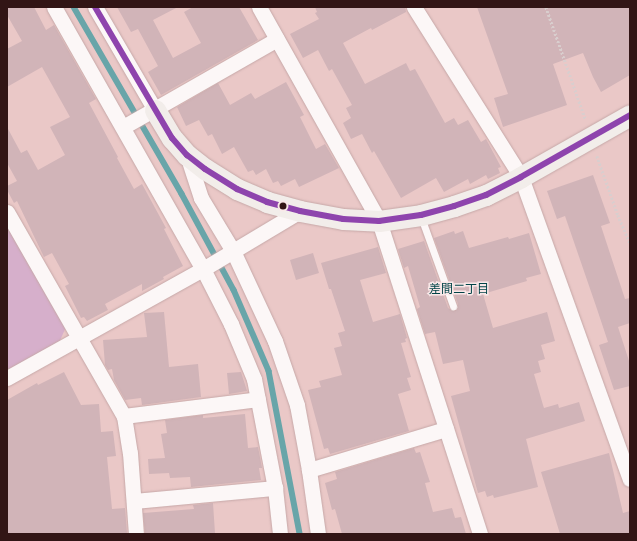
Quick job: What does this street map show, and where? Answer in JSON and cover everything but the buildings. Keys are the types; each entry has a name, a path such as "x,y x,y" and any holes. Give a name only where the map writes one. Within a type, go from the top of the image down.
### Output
{"street":[{"path":"54,7 203,269 231,324 254,379 275,488 280,534"},
{"path":"95,7 172,138 187,155 205,169 237,189 267,202 300,211 342,219 380,221 421,215 454,206 486,195 521,178 630,115"},
{"path":"259,7 380,221 480,534"},
{"path":"414,7 521,178 630,479"},
{"path":"123,127 277,39"},
{"path":"187,155 202,198 233,252 275,341 297,405 310,470 318,534"},
{"path":"7,378 233,252 300,211"},
{"path":"7,212 124,416 134,501 136,534"},
{"path":"124,416 258,399"},
{"path":"310,470 446,429"},
{"path":"134,501 275,488"}],"lane":[{"path":"421,215 453,306"}],"path":[{"path":"546,7 586,121"},
{"path":"596,154 618,215 630,243"}],"shaded area":[{"path":"7,226 66,327 58,345 7,374"}],"waterway":[{"path":"74,7 182,194 234,290 269,371 300,534"}],"transit line":[{"path":"95,7 172,138 187,155 205,169 237,189 267,202 300,211 343,219 379,221 421,215 454,206 486,195 521,177 630,115"}],"district":[{"name":"差間二丁目","path":"459,290"}]}
